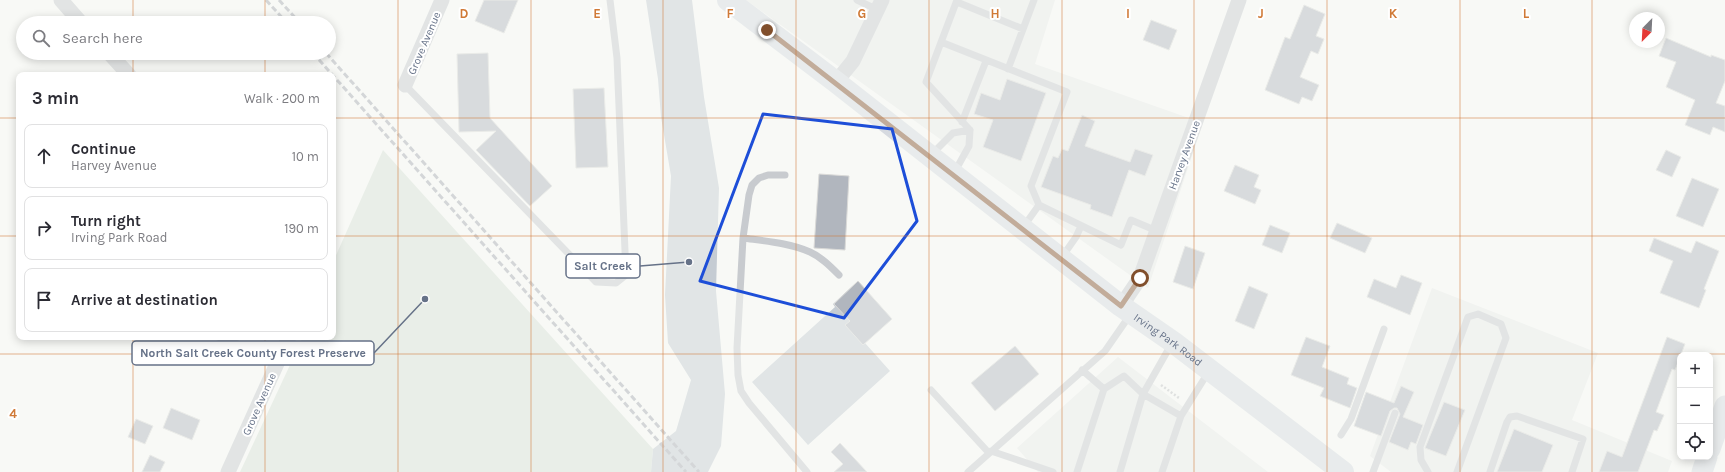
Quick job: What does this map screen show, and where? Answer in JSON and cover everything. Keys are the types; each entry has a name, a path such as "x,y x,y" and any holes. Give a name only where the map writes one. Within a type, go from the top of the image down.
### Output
{"main road":[{"name":"Irving Park Road","path":"728,0 836,82 1126,310 1173,342 1343,472"}],"street":[{"path":"61,0 76,16"},
{"name":"Grove Avenue","path":"405,85 442,0"},
{"name":"Harvey Avenue","path":"1126,310 1140,278 1239,0"},
{"path":"836,82 853,61 880,5"},
{"path":"115,60 126,72"},
{"name":"Grove Avenue","path":"228,472 288,340"},
{"path":"1713,440 1725,406"},
{"path":"1702,472 1706,460"}],"lane":[{"path":"405,85 596,282 616,283 626,275 617,58 610,0"},
{"path":"858,0 880,5"},
{"path":"1008,69 1034,0"},
{"path":"953,175 969,146 970,130 926,82 957,1 1023,29"},
{"path":"941,42 1067,92 1031,186 1039,205 1121,245 1131,220 1157,231"},
{"path":"962,122 986,61"},
{"path":"930,157 953,133 970,130"},
{"path":"785,175 768,175 759,178 752,185 749,195 743,238 738,375 741,391 748,403 807,472"},
{"path":"1022,229 1039,205"},
{"path":"1061,259 1076,237 1081,226"},
{"path":"743,238 810,251 822,259 839,275"},
{"path":"968,472 1105,351 1126,310"},
{"path":"1428,472 1421,460 1420,447 1468,317 1478,314 1501,324 1506,338 1457,472"},
{"path":"1341,435 1351,419 1384,329"},
{"path":"1120,472 1144,394 1173,342"},
{"path":"1082,370 1104,389"},
{"path":"1162,472 1181,416 1210,370"},
{"path":"1077,472 1104,389 1124,376 1144,394 1181,416"},
{"path":"931,390 990,452 1053,472"},
{"path":"1373,472 1395,413"},
{"path":"1490,472 1507,422 1510,417 1517,416 1583,439 1572,472"}],"path":[{"path":"1159,383 1180,399"}],"highlighted area":[{"path":"763,114 892,129 917,221 844,318 700,281"}],"shaded area":[{"path":"646,0 692,0 704,97 719,188 716,291 725,394 721,446 708,472 651,472 653,449 676,431 691,380 668,343 665,295 671,176 661,117 658,79"},
{"path":"746,0 1055,0 1035,64 1203,123 1148,288"},
{"path":"383,150 653,449 651,472 240,472 302,340 336,340 336,255"},
{"path":"858,281 892,319 865,343 890,371 808,445 752,382 835,307 833,304"},
{"path":"1432,288 1598,353 1572,420 1672,461 1668,472 1391,472 1370,456"},
{"path":"1118,357 1268,472 1038,472 1017,448"}],"building":[{"path":"484,0 518,0 504,33 475,21"},
{"path":"1304,5 1325,14 1316,36 1324,39 1318,54 1311,51 1300,77 1319,85 1312,101 1302,97 1299,104 1265,90 1285,37 1290,39"},
{"path":"1151,20 1177,30 1169,50 1143,40"},
{"path":"1666,38 1711,57 1711,55 1725,60 1725,81 1716,103 1725,106 1725,132 1713,127 1710,135 1685,125 1695,100 1666,87 1676,62 1659,56 1662,48 1665,48"},
{"path":"488,53 490,118 552,186 530,206 476,150 496,131 459,132 457,54"},
{"path":"1007,79 1046,93 1021,161 983,147 993,120 974,114 981,93 1000,100"},
{"path":"604,88 608,167 576,168 573,89"},
{"path":"1082,115 1095,121 1085,146 1130,162 1135,149 1153,155 1145,176 1129,170 1112,217 1090,209 1091,205 1041,187 1053,156 1058,158 1062,149 1068,151"},
{"path":"1666,150 1681,157 1672,177 1656,170"},
{"path":"1235,165 1259,175 1254,187 1261,190 1255,204 1224,191"},
{"path":"819,174 849,176 845,250 814,248"},
{"path":"1692,178 1719,189 1703,227 1676,216"},
{"path":"1337,223 1372,238 1365,253 1330,238"},
{"path":"1270,225 1290,233 1282,253 1262,245"},
{"path":"1654,238 1691,253 1696,241 1719,251 1704,289 1706,290 1699,308 1660,293 1673,261 1649,251"},
{"path":"1185,246 1205,253 1193,289 1173,282"},
{"path":"1401,275 1422,283 1410,315 1367,297 1374,279 1396,288"},
{"path":"858,281 892,319 863,345 845,325 850,321 834,304"},
{"path":"1249,286 1268,294 1254,329 1235,321"},
{"path":"1306,337 1330,346 1322,367 1349,378 1347,384 1357,388 1350,408 1320,396 1324,388 1291,375"},
{"path":"1667,337 1685,344 1682,352 1677,352 1677,365 1675,370 1672,369 1656,412 1664,415 1657,431 1654,430 1638,472 1599,472 1607,451 1622,457"},
{"path":"218,340 238,340 228,361 211,353"},
{"path":"1015,346 1039,374 995,411 971,383"},
{"path":"1401,386 1414,392 1403,417 1423,425 1416,444 1411,442 1408,450 1389,442 1400,414 1397,408 1390,411 1381,436 1354,426 1366,392 1394,403"},
{"path":"1444,402 1465,410 1446,456 1425,448"},
{"path":"171,408 200,420 192,440 163,428"},
{"path":"136,419 153,426 145,444 128,437"},
{"path":"1514,429 1553,445 1542,472 1497,472"},
{"path":"840,443 867,472 834,472 843,464 831,452"},
{"path":"150,455 165,462 160,472 142,472"}],"railway":[{"path":"266,0 281,16"},
{"path":"279,0 294,16"},
{"path":"319,60 330,72"},
{"path":"332,60 699,472"},
{"path":"336,79 686,472"}],"place":[{"name":"Salt Creek","path":"689,262"},
{"name":"North Salt Creek County Forest Preserve","path":"425,299"}],"route":[{"path":"767,30 836,82 1121,306 1140,278"}]}
